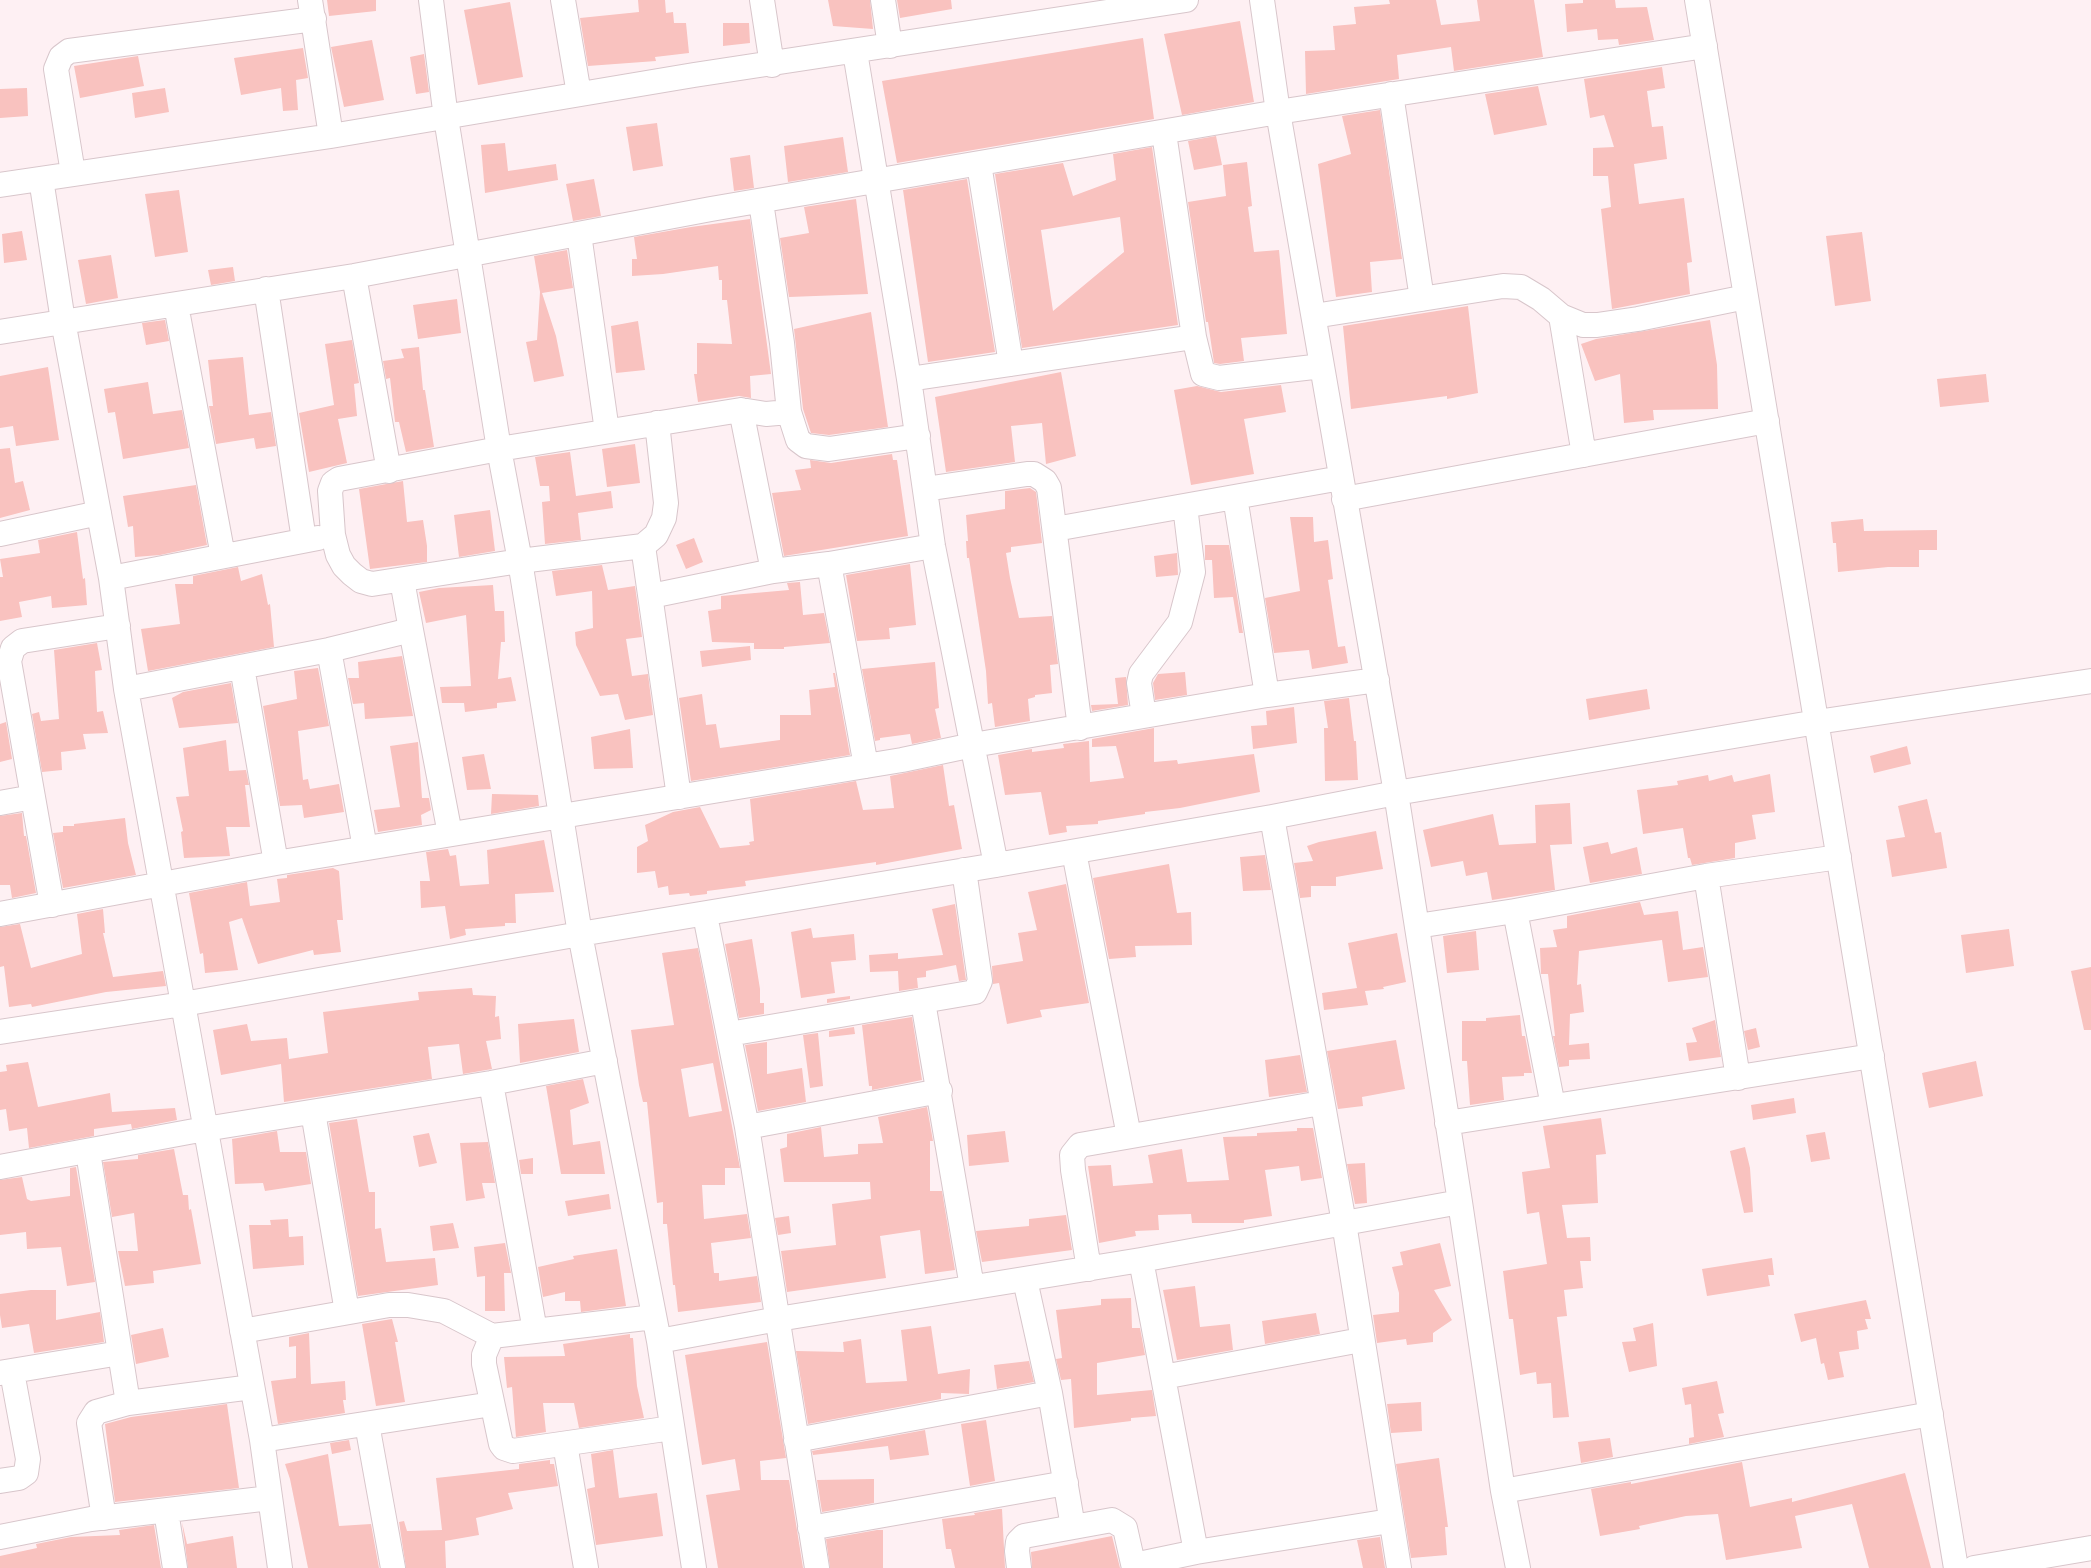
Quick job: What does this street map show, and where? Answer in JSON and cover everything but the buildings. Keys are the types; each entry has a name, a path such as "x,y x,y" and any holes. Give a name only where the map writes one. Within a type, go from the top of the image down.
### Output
{"street":[{"path":"431,0 446,118 580,934 659,1342 694,1568"},
{"path":"563,0 579,94"},
{"path":"762,0 772,64"},
{"path":"883,0 890,46"},
{"path":"0,185 446,118 579,94 855,52 1141,4 1186,0"},
{"path":"1262,0 1278,112 1396,793 1503,1491 1518,1568"},
{"path":"1697,0 1956,1568"},
{"path":"73,173 56,68 61,57 69,51 312,9 331,136"},
{"path":"0,332 354,276 579,234 1278,112 1705,46"},
{"path":"855,52 878,182 918,436 933,546 996,865"},
{"path":"1391,94 1422,299"},
{"path":"1164,133 1194,337 1201,371 1205,376 1254,375 1322,366"},
{"path":"979,164 1012,364"},
{"path":"42,179 63,321 111,578 126,689 262,1440 280,1568"},
{"path":"761,202 782,343 789,412 798,440 806,446 829,449 918,436"},
{"path":"579,234 608,431"},
{"path":"354,276 389,471"},
{"path":"1314,316 1503,286 1520,287 1541,299 1561,316 1583,325 1638,320 1746,297"},
{"path":"266,289 304,540"},
{"path":"176,305 223,556"},
{"path":"1561,316 1584,455"},
{"path":"909,379 1194,337"},
{"path":"657,423 666,503 664,518 656,535 643,546 372,584 361,581 344,566 334,535 329,500 333,483 339,479 499,449 657,423 741,410 766,414 789,412"},
{"path":"741,410 773,571"},
{"path":"1054,529 1235,497 1342,489 1584,455 1767,421"},
{"path":"925,489 1034,474 1045,481 1049,488 1080,728"},
{"path":"1235,497 1267,695"},
{"path":"1144,716 1139,683 1141,674 1175,632 1180,622 1193,572 1186,506"},
{"path":"0,534 99,513"},
{"path":"111,578 334,535"},
{"path":"643,546 679,797"},
{"path":"651,596 773,571 829,564 933,546"},
{"path":"829,564 866,766"},
{"path":"402,580 450,834"},
{"path":"52,905 33,797 4,662 13,648 22,641 118,626"},
{"path":"126,689 329,650 411,630"},
{"path":"329,650 365,848"},
{"path":"242,667 276,863"},
{"path":"0,914 276,863 866,766 973,745 1267,695 1377,680"},
{"path":"0,1032 182,1004 580,934 705,915 1074,852 1396,793 1817,722 2091,681"},
{"path":"0,803 33,797"},
{"path":"1272,817 1321,1103 1344,1223 1398,1568"},
{"path":"1074,852 1128,1136"},
{"path":"1417,926 1515,911 1706,876 1839,857"},
{"path":"729,1034 971,993 979,986 964,870"},
{"path":"1706,876 1738,1078"},
{"path":"1515,911 1552,1106"},
{"path":"705,915 747,1127 817,1568"},
{"path":"923,1002 940,1091 972,1287"},
{"path":"1447,1123 1872,1056"},
{"path":"0,1168 205,1129 491,1083 605,1061"},
{"path":"491,1083 535,1331"},
{"path":"747,1127 940,1091"},
{"path":"1089,1269 1072,1155 1080,1145 1321,1103"},
{"path":"313,1112 347,1312"},
{"path":"88,1152 128,1403"},
{"path":"659,1342 778,1319 1141,1260 1460,1202"},
{"path":"1141,1260 1196,1552"},
{"path":"1025,1280 1050,1393 1073,1527"},
{"path":"242,1330 389,1305 423,1307 444,1311 492,1336 654,1317"},
{"path":"492,1336 484,1355 484,1364 504,1448 514,1451 672,1428"},
{"path":"1163,1377 1361,1340"},
{"path":"0,1481 19,1478 26,1473 28,1460 6,1372 120,1353"},
{"path":"104,1518 89,1423 96,1412 128,1403 252,1387"},
{"path":"796,1440 1050,1393"},
{"path":"262,1440 492,1404"},
{"path":"1503,1491 1931,1414"},
{"path":"367,1424 393,1568"},
{"path":"565,1444 586,1568"},
{"path":"810,1528 1066,1483"},
{"path":"0,1537 64,1523 270,1498"},
{"path":"166,1511 175,1568"},
{"path":"1019,1568 1018,1542 1024,1536 1112,1520 1119,1522 1125,1528 1134,1566 1196,1552 1390,1521"},
{"path":"1974,1568 2091,1548"}]}
